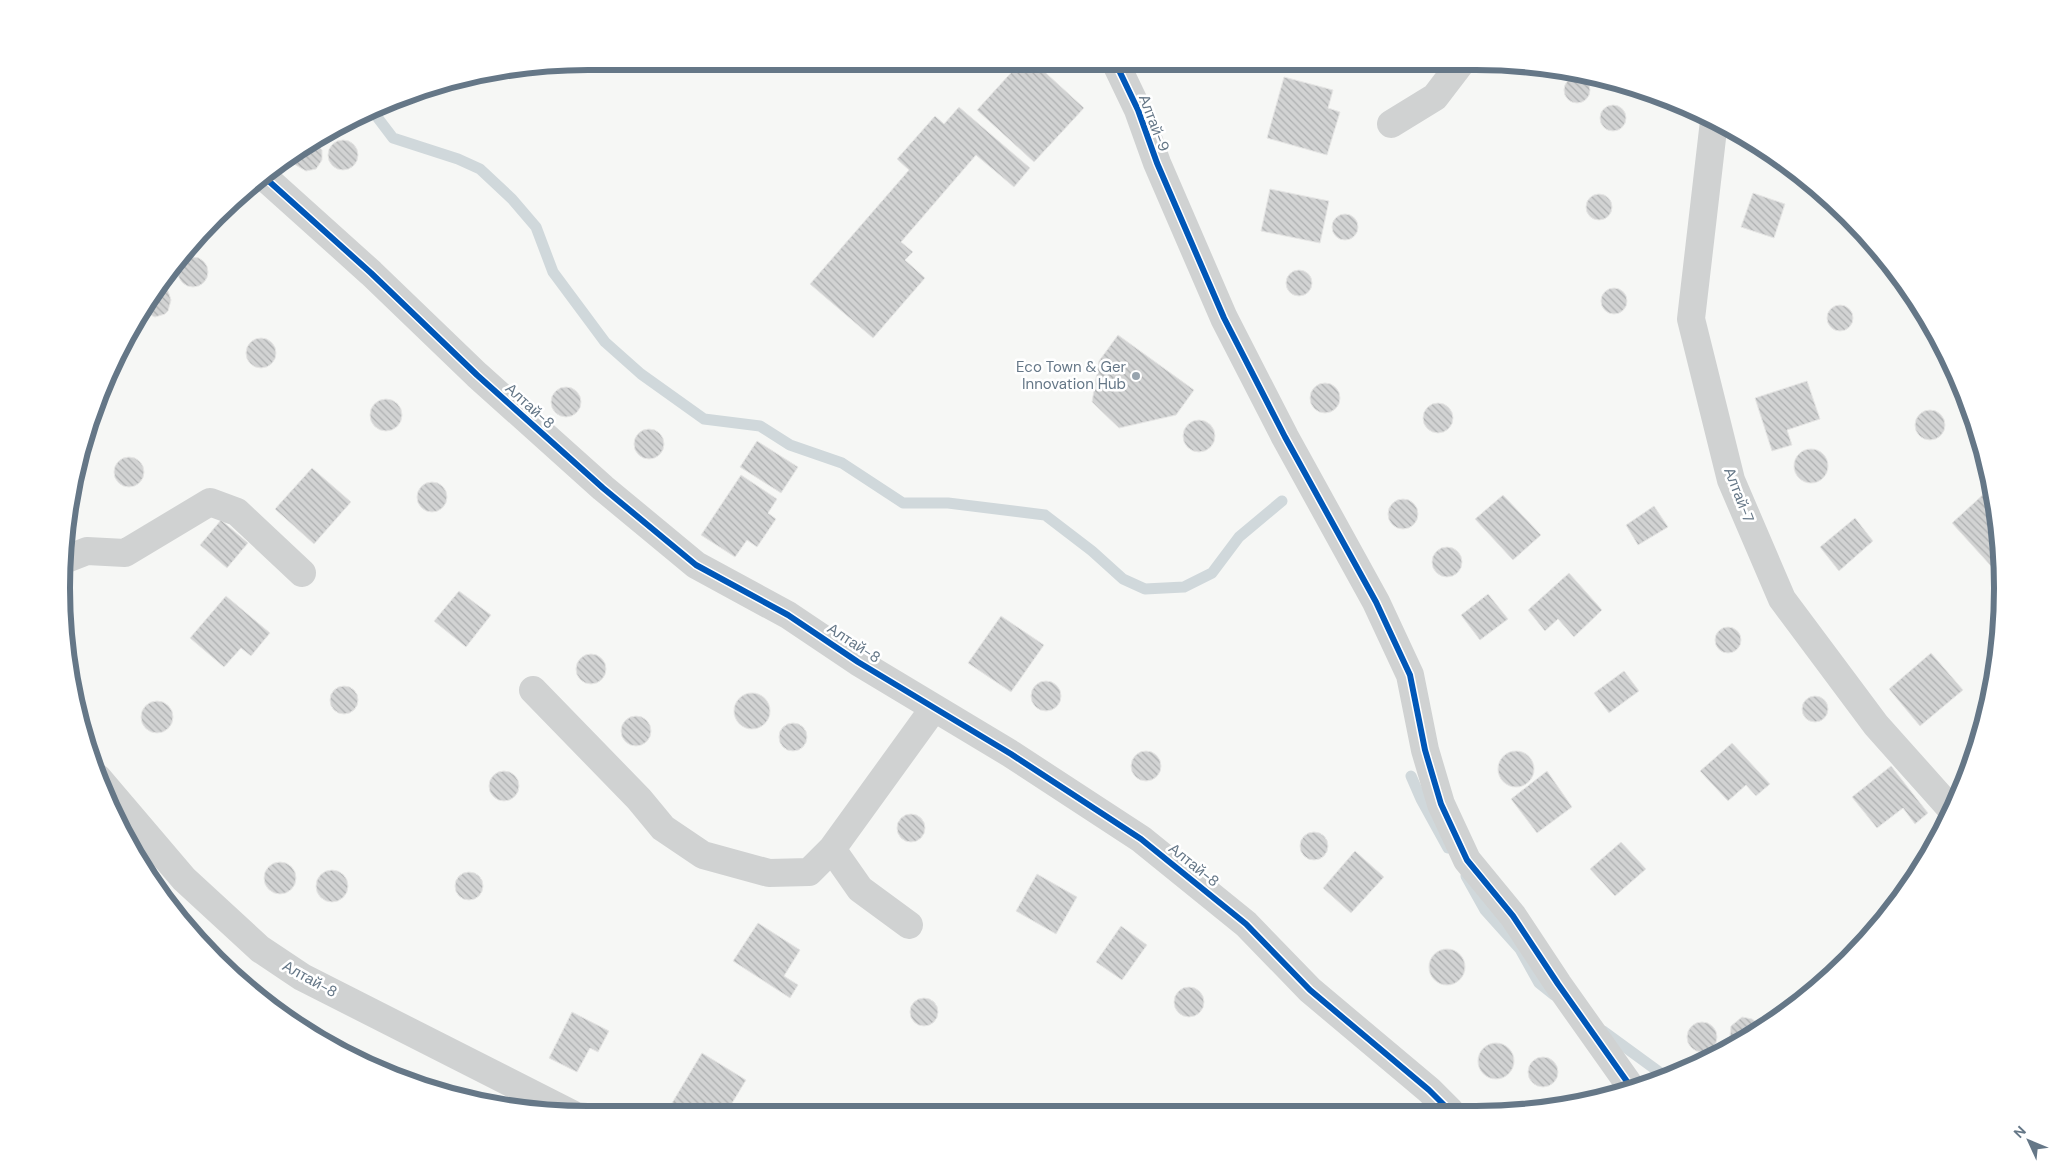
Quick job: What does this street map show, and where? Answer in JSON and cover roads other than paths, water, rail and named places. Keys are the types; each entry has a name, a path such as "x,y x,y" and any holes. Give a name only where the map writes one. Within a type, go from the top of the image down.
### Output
{"street":[{"name":"Алтай-9","path":"1119,70 1138,110 1157,163 1224,318 1285,437 1376,602 1410,675 1425,750 1441,804 1467,860 1513,916 1558,984 1628,1083"},
{"path":"1391,124 1436,97 1455,70"},
{"name":"Алтай-7","path":"1713,127 1691,319 1731,480 1782,599 1876,725 1947,804"},
{"name":"Алтай-8","path":"268,181 371,273 477,375 603,488 696,565 788,615 858,662 1011,754 1141,839 1246,924 1310,990 1445,1106"},
{"path":"71,557 87,551 125,553 210,502 237,512 302,573"},
{"path":"533,690 632,792 663,828 703,855 769,873 809,872 832,848 934,708"},
{"name":"Алтай-8","path":"114,796 184,879 260,949 302,977 554,1105"},
{"path":"832,848 860,889 909,925"}],"waterway":[{"path":"376,115 393,138 458,159 480,169 512,199 536,227 553,272 605,342 641,374 704,419 760,426 790,445 842,463 903,503 948,503 1045,515 1092,551 1123,579 1145,589 1184,587 1212,573 1239,537 1282,501"},
{"path":"1411,776 1421,799 1448,848"},
{"path":"1466,876 1485,910 1520,949 1539,983 1554,995"},
{"path":"1603,1031 1660,1072"}],"place":[{"name":"Eco Town & Ger Innovation Hub","path":"1136,376"}]}
